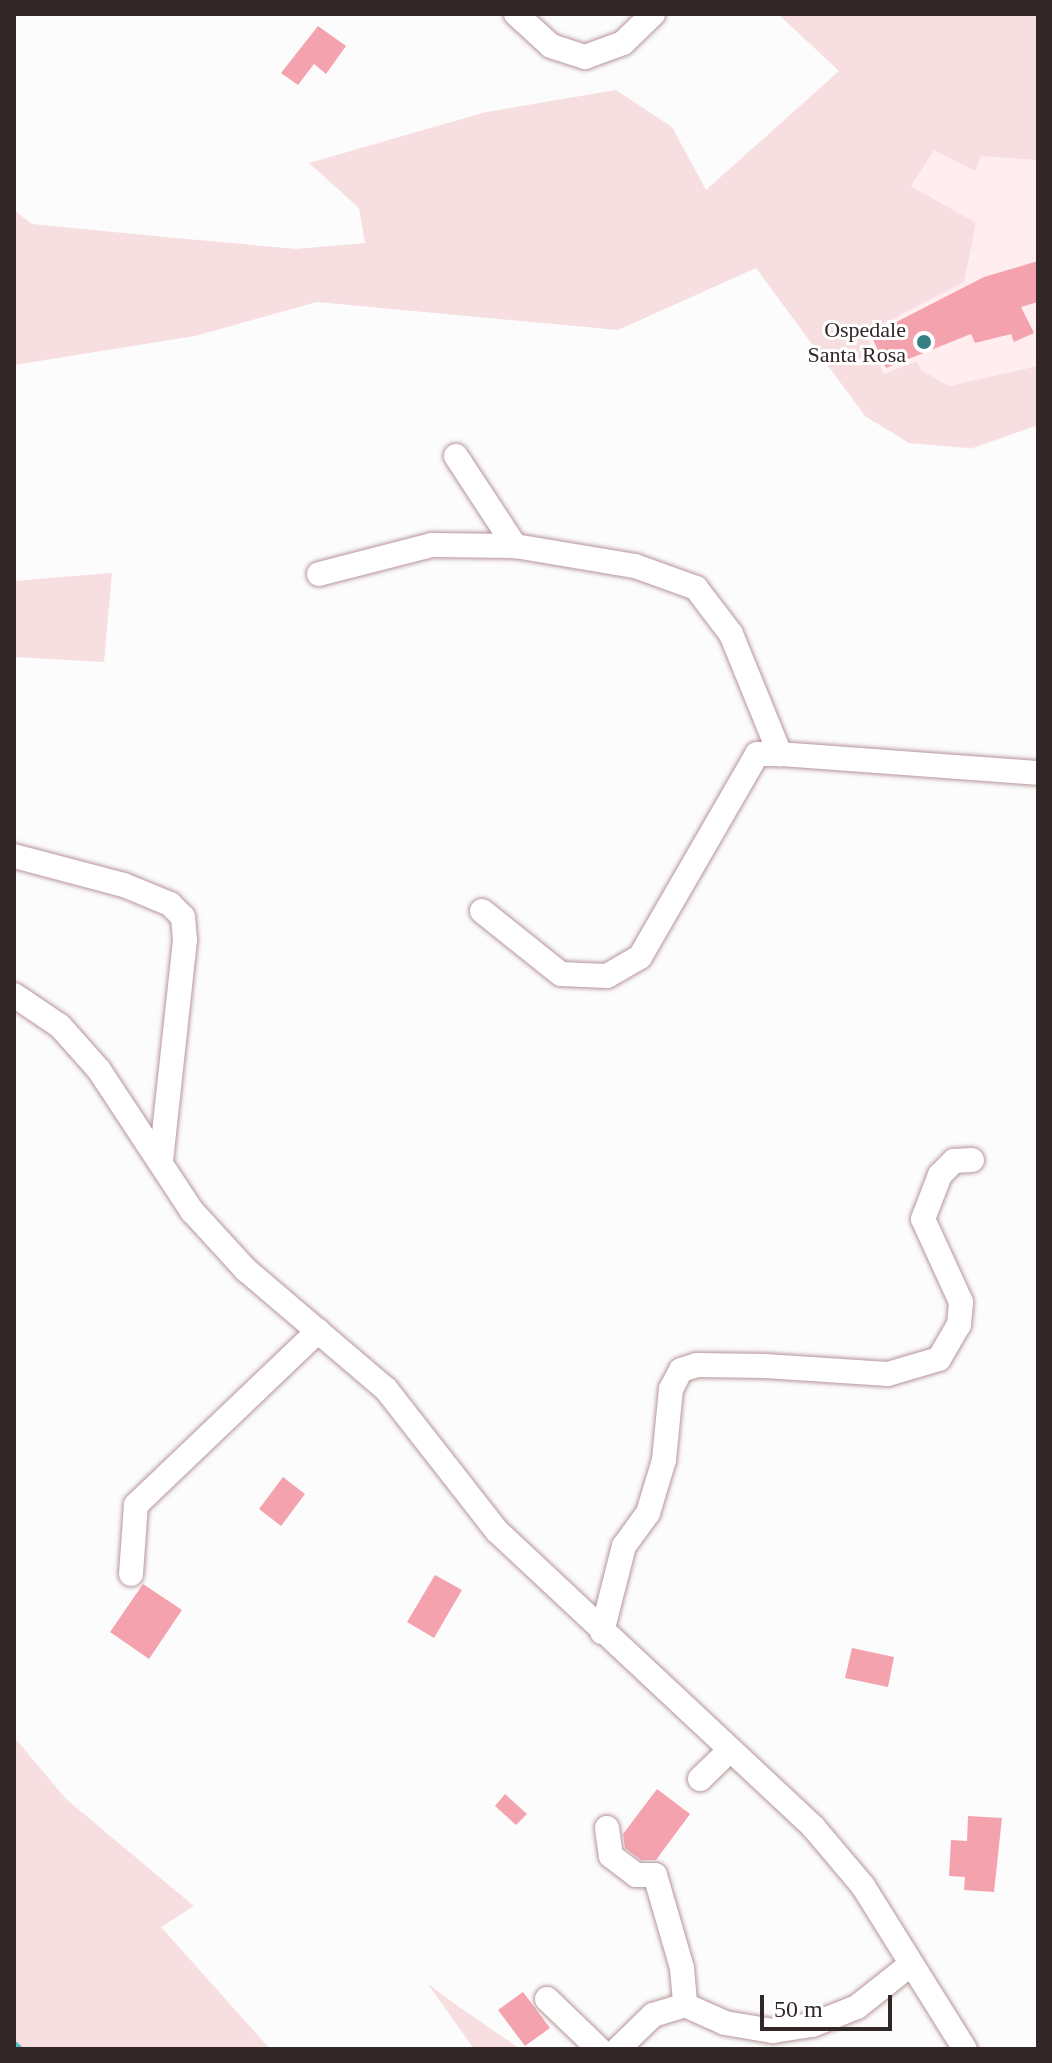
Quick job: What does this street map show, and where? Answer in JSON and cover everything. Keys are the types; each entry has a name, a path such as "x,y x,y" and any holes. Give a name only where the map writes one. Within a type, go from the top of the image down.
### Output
{"street":[{"path":"516,14 551,46 585,57 623,43 653,14"},
{"path":"456,456 515,546"},
{"path":"319,574 432,545 515,546 635,566 696,588 731,634 780,754"},
{"path":"482,911 561,974 607,976 640,957 757,754 1038,773"},
{"path":"14,856 124,885 170,904 183,917 185,940 161,1162"},
{"path":"14,995 60,1026 99,1070 192,1211 246,1270 386,1389 497,1531 814,1828 863,1886 965,2049"},
{"path":"602,1632 624,1546 648,1513 664,1460 671,1389 681,1370 697,1365 765,1366 888,1374 939,1359 959,1325 961,1302 923,1219 940,1175 954,1161 972,1160"},
{"path":"131,1574 136,1505 318,1331"},
{"path":"700,1779 729,1751"},
{"path":"607,1828 611,1856 636,1875 655,1875 682,1968 685,2005"},
{"path":"618,2049 653,2015 685,2005 725,2023 773,2031 812,2025 857,2007 911,1964"},
{"path":"547,1999 599,2049"}],"shaded area":[{"path":"778,14 1038,14 1038,160 981,156 975,171 934,150 911,186 976,223 964,282 865,333 884,374 917,361 921,370 949,386 1038,366 1038,425 972,448 909,443 865,416 756,268 618,330 317,302 195,336 14,365 14,210 32,224 165,237 296,249 365,243 359,208 309,163 486,112 616,90 672,127 706,190 839,71"},
{"name":"Ospedale Santa Rosa","path":"1038,119 1038,425 972,449 909,443 865,416 862,158"},
{"path":"112,573 104,662 14,657 14,581"},
{"path":"14,1737 66,1799 194,1906 161,1927 270,2049 14,2049"},
{"path":"428,1984 455,2004 520,2049 474,2049"}],"building":[{"path":"318,26 346,46 326,74 314,64 298,85 281,73"},
{"path":"1038,261 1038,302 1021,307 1034,333 1014,342 1011,334 975,343 971,334 886,368 871,335 984,277"},
{"path":"283,1477 305,1494 281,1526 259,1509"},
{"path":"435,1575 462,1590 434,1638 407,1622"},
{"path":"143,1584 182,1610 149,1659 110,1632"},
{"path":"852,1648 894,1657 888,1687 845,1678"},
{"path":"657,1789 690,1814 656,1860 641,1860 625,1848 623,1834"},
{"path":"505,1794 527,1814 516,1825 495,1806"},
{"path":"968,1816 1002,1818 994,1892 964,1890 965,1877 949,1876 951,1840 967,1841"},
{"path":"523,1992 550,2028 525,2046 498,2010"}],"waterway":[{"path":"14,2043 21,2049"}],"place":[{"name":"Ospedale Santa Rosa","path":"924,342"}]}
